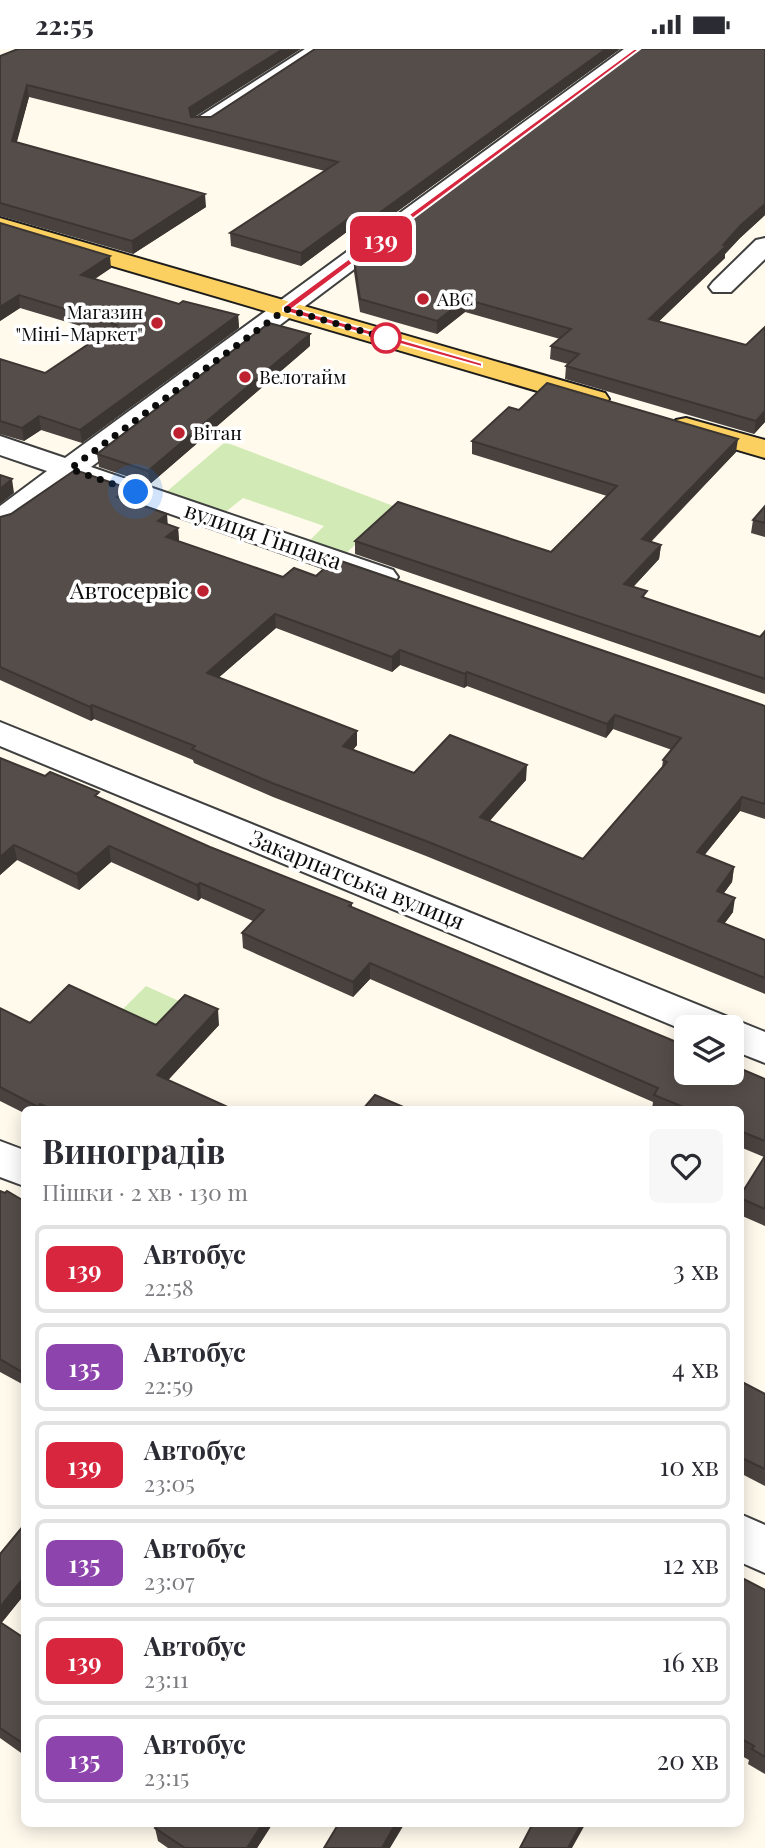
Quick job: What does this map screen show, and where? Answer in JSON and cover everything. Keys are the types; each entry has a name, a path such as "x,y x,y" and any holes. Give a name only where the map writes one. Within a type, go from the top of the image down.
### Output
{"main road":[{"path":"0,225 622,407"},
{"path":"661,418 765,449"}],"street":[{"path":"202,122 319,49"},
{"path":"0,520 636,49"},
{"path":"722,286 765,245"},
{"name":"вулиця Гінцака","path":"0,445 415,589"},
{"name":"Закарпатська вулиця","path":"0,733 686,1015"},
{"path":"744,1039 765,1048"},
{"path":"0,1157 21,1168"},
{"path":"744,1539 765,1550"}],"green space":[{"path":"225,442 396,507 343,556 307,543 324,526 243,498 223,514 165,493"},
{"path":"146,986 181,1002 123,1061 88,1044"}],"building":[{"path":"18,49 283,49 189,108 191,117 211,117 315,49 606,49 350,234 348,219 301,253 230,233 338,162 27,85 12,141 205,194 132,241 0,203 0,56"},
{"path":"636,49 765,49 765,204 741,225 723,245 726,246 649,319 746,345 765,327 765,411 756,421 566,366 579,354 551,346 571,329 465,299 437,321 360,299 354,260"},
{"path":"0,223 110,256 81,275 179,304 183,301 238,315 80,430 39,416 22,428 0,421 0,359 45,373 117,325 19,295 0,307"},
{"path":"269,323 310,334 148,471 97,454"},
{"path":"547,383 738,439 642,539 661,545 624,584 647,591 642,597 760,637 765,631 765,679 355,541 398,502 551,552 617,486 472,441 509,407 519,410"},
{"path":"75,470 127,488 117,497 167,514 158,521 178,528 166,537 283,577 294,568 316,576 335,559 765,706 765,804 742,797 697,852 734,867 717,891 735,898 718,921 765,940 765,978 426,841 272,783 192,749 195,746 92,705 90,707 0,667 0,517 11,514","holes":["275,614 392,657 400,650 607,724 615,715 681,738 663,760 667,762 583,859 480,817 527,765 450,735 414,773 343,746 357,731 207,673"]},
{"path":"0,475 12,479 0,489"},
{"path":"765,506 765,523 753,520"},
{"path":"0,758 45,776 50,772 99,792 95,796 210,847 352,903 349,906 674,1041 674,1085 744,1085 744,1070 765,1079 765,1141 744,1133 744,1106 681,1106 654,1095 658,1088 370,963 353,982 242,933 264,910 200,883 197,885 109,846 77,874 14,845 0,857"},
{"path":"69,985 156,1025 185,995 218,1009 157,1075 225,1106 36,1106 0,1087 0,1008 30,1023"},
{"path":"375,1095 401,1106 366,1106"},
{"path":"765,1156 765,1209 744,1200 744,1190"},
{"path":"0,1191 7,1191 21,1199 21,1371 0,1359"},
{"path":"744,1383 765,1394 765,1469 744,1459"},
{"path":"21,1529 21,1581 0,1607 0,1554"},
{"path":"744,1579 765,1590 765,1757 752,1749 754,1746 744,1740"},
{"path":"0,1622 21,1636 21,1742 0,1728"},
{"path":"260,1827 247,1848 185,1848 155,1828"},
{"path":"337,1827 394,1827 382,1848 324,1848"},
{"path":"531,1827 580,1827 568,1848 520,1848"}],"bus line":[{"name":"139","path":"479,365 286,309 637,49"}],"place":[{"name":"ABC","path":"423,299"},
{"name":"Магазин \"Міні-Маркет\"","path":"157,323"},
{"name":"Велотайм","path":"245,377"},
{"name":"Вітан","path":"179,433"},
{"name":"Автосервіс","path":"203,591"}],"route":[{"path":"136,492 70,469 286,309 386,338"}]}
